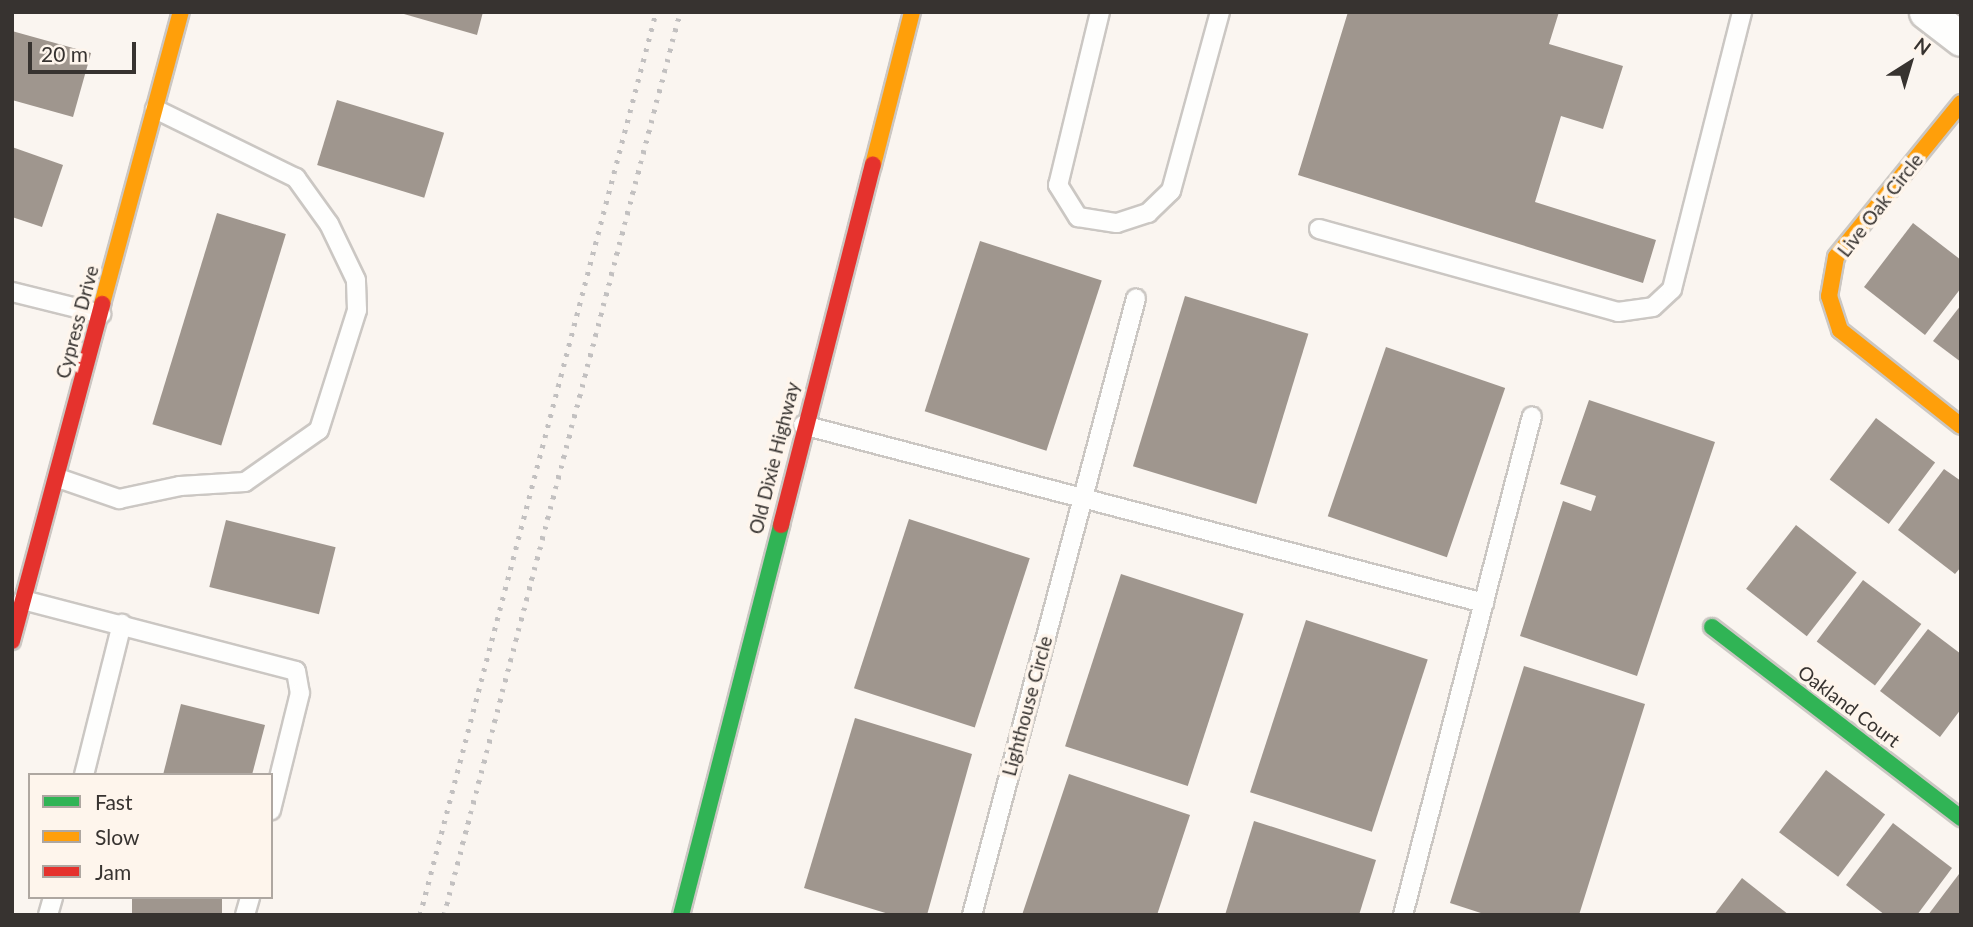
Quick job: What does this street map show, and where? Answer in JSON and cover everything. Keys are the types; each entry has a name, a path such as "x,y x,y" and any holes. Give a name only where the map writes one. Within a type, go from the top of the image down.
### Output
{"street":[{"name":"Cypress Drive","path":"12,641 58,478 181,12"},
{"name":"Old Dixie Highway","path":"681,915 803,425 912,12"},
{"path":"1926,12 1961,39"},
{"name":"Live Oak Circle","path":"1961,103 1836,257 1829,296 1840,330 1961,426"},
{"name":"Oakland Court","path":"1712,627 1961,818"}],"lane":[{"path":"1100,12 1058,185 1078,217 1117,223 1149,213 1171,191 1220,12"},
{"path":"1319,229 1618,312 1653,307 1672,289 1742,12"},
{"path":"58,478 119,499 180,486 245,482 319,430 357,310 356,280 329,224 296,178 155,109"},
{"path":"12,292 100,314"},
{"name":"Lighthouse Circle","path":"972,915 1136,298"},
{"path":"1402,915 1532,416"},
{"path":"803,425 1484,603"},
{"path":"23,600 296,671 300,693 273,802"},
{"path":"85,773 122,624"}],"building":[{"path":"397,12 483,12 477,35"},
{"path":"1348,12 1559,12 1549,44 1623,66 1603,129 1561,116 1535,202 1656,240 1643,283 1298,175"},
{"path":"12,31 91,53 73,117 12,100"},
{"path":"337,100 444,133 424,198 317,165"},
{"path":"12,147 63,165 42,227 12,217"},
{"path":"217,213 286,234 221,445 152,424"},
{"path":"1913,223 1961,260 1961,288 1925,335 1864,287"},
{"path":"980,241 1102,281 1046,451 925,411"},
{"path":"1185,296 1308,334 1256,504 1133,466"},
{"path":"1961,305 1961,362 1933,341"},
{"path":"1386,347 1505,388 1447,557 1328,516"},
{"path":"1589,400 1715,442 1637,676 1520,636 1563,501 1591,511 1596,496 1560,484"},
{"path":"1876,418 1935,463 1889,524 1830,479"},
{"path":"1944,469 1961,481 1961,567 1955,574 1898,530"},
{"path":"909,519 1030,558 975,728 854,688"},
{"path":"226,520 336,547 319,614 209,587"},
{"path":"1796,525 1857,572 1807,636 1746,589"},
{"path":"1121,574 1244,614 1188,786 1065,746"},
{"path":"1863,580 1921,624 1875,685 1817,641"},
{"path":"1306,620 1428,660 1372,832 1250,792"},
{"path":"1928,629 1961,654 1961,709 1940,737 1880,691"},
{"path":"1524,666 1645,704 1579,915 1487,915 1450,903"},
{"path":"181,704 265,725 253,773 164,773"},
{"path":"855,718 972,754 927,915 892,915 804,888"},
{"path":"1826,770 1885,815 1838,877 1779,832"},
{"path":"1069,774 1190,815 1157,915 1022,915"},
{"path":"1254,821 1376,860 1359,915 1225,915"},
{"path":"1893,823 1952,868 1917,915 1885,915 1846,885"},
{"path":"1959,874 1961,915 1928,915"},
{"path":"1742,878 1789,915 1714,915"},
{"path":"132,899 222,899 222,915 132,915"}],"railway":[{"path":"420,915 656,12"},
{"path":"444,915 680,12"}],"traffic: fast":[{"path":"681,915 781,525"},
{"path":"1712,627 1961,818"}],"traffic: slow":[{"path":"102,304 181,12"},
{"path":"873,165 912,12"},
{"path":"1961,103 1836,257 1829,296 1840,330 1961,426"}],"traffic: jam":[{"path":"781,525 873,165"},
{"path":"12,641 102,304"}]}
